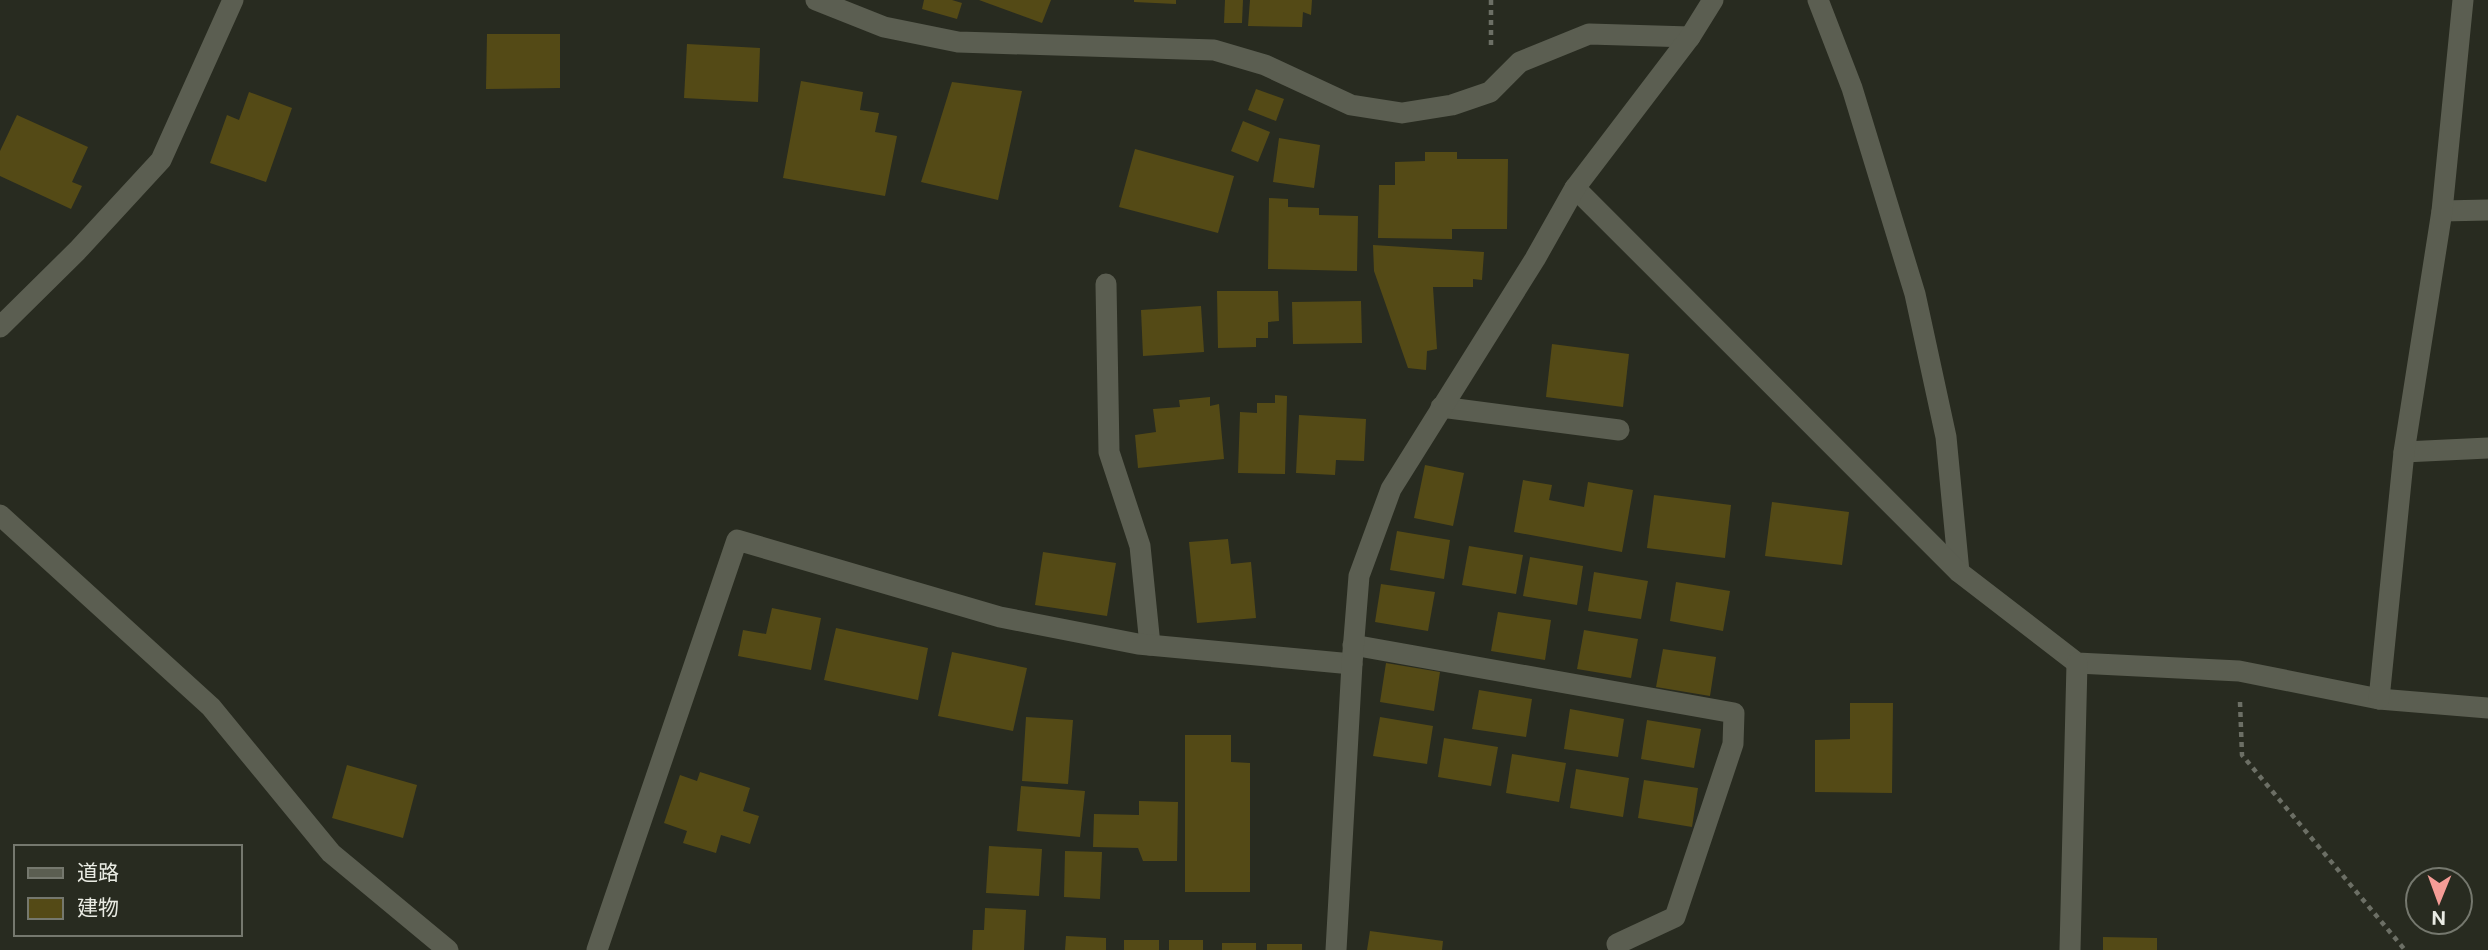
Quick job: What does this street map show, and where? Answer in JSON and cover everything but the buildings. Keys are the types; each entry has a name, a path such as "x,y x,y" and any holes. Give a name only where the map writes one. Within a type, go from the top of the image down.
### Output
{"street":[{"path":"0,327 77,251 161,160 233,0"},
{"path":"816,0 884,27 958,42 1214,50 1265,65 1351,105 1402,113 1452,105 1490,92 1520,62 1589,34 1690,37"},
{"path":"1336,950 1352,655 1359,576 1391,489 1535,259 1575,188 1690,37 1713,0"},
{"path":"1818,0 1852,88 1915,293 1946,438 1959,572"},
{"path":"2379,698 2404,452 2442,211 2463,0"},
{"path":"1575,188 1959,572 2077,663 2239,671 2379,698 2488,708"},
{"path":"2442,211 2488,210"},
{"path":"1106,284 1109,453 1140,546 1150,645"},
{"path":"1441,407 1619,430"},
{"path":"2404,452 2488,448"},
{"path":"0,516 211,707 331,853 448,950"},
{"path":"597,950 737,540 1000,617 1150,645 1352,655 1734,713 1733,744 1675,917 1617,944"},
{"path":"2070,950 2077,663"}],"path":[{"path":"2239,671 2242,755 2405,950"}]}
